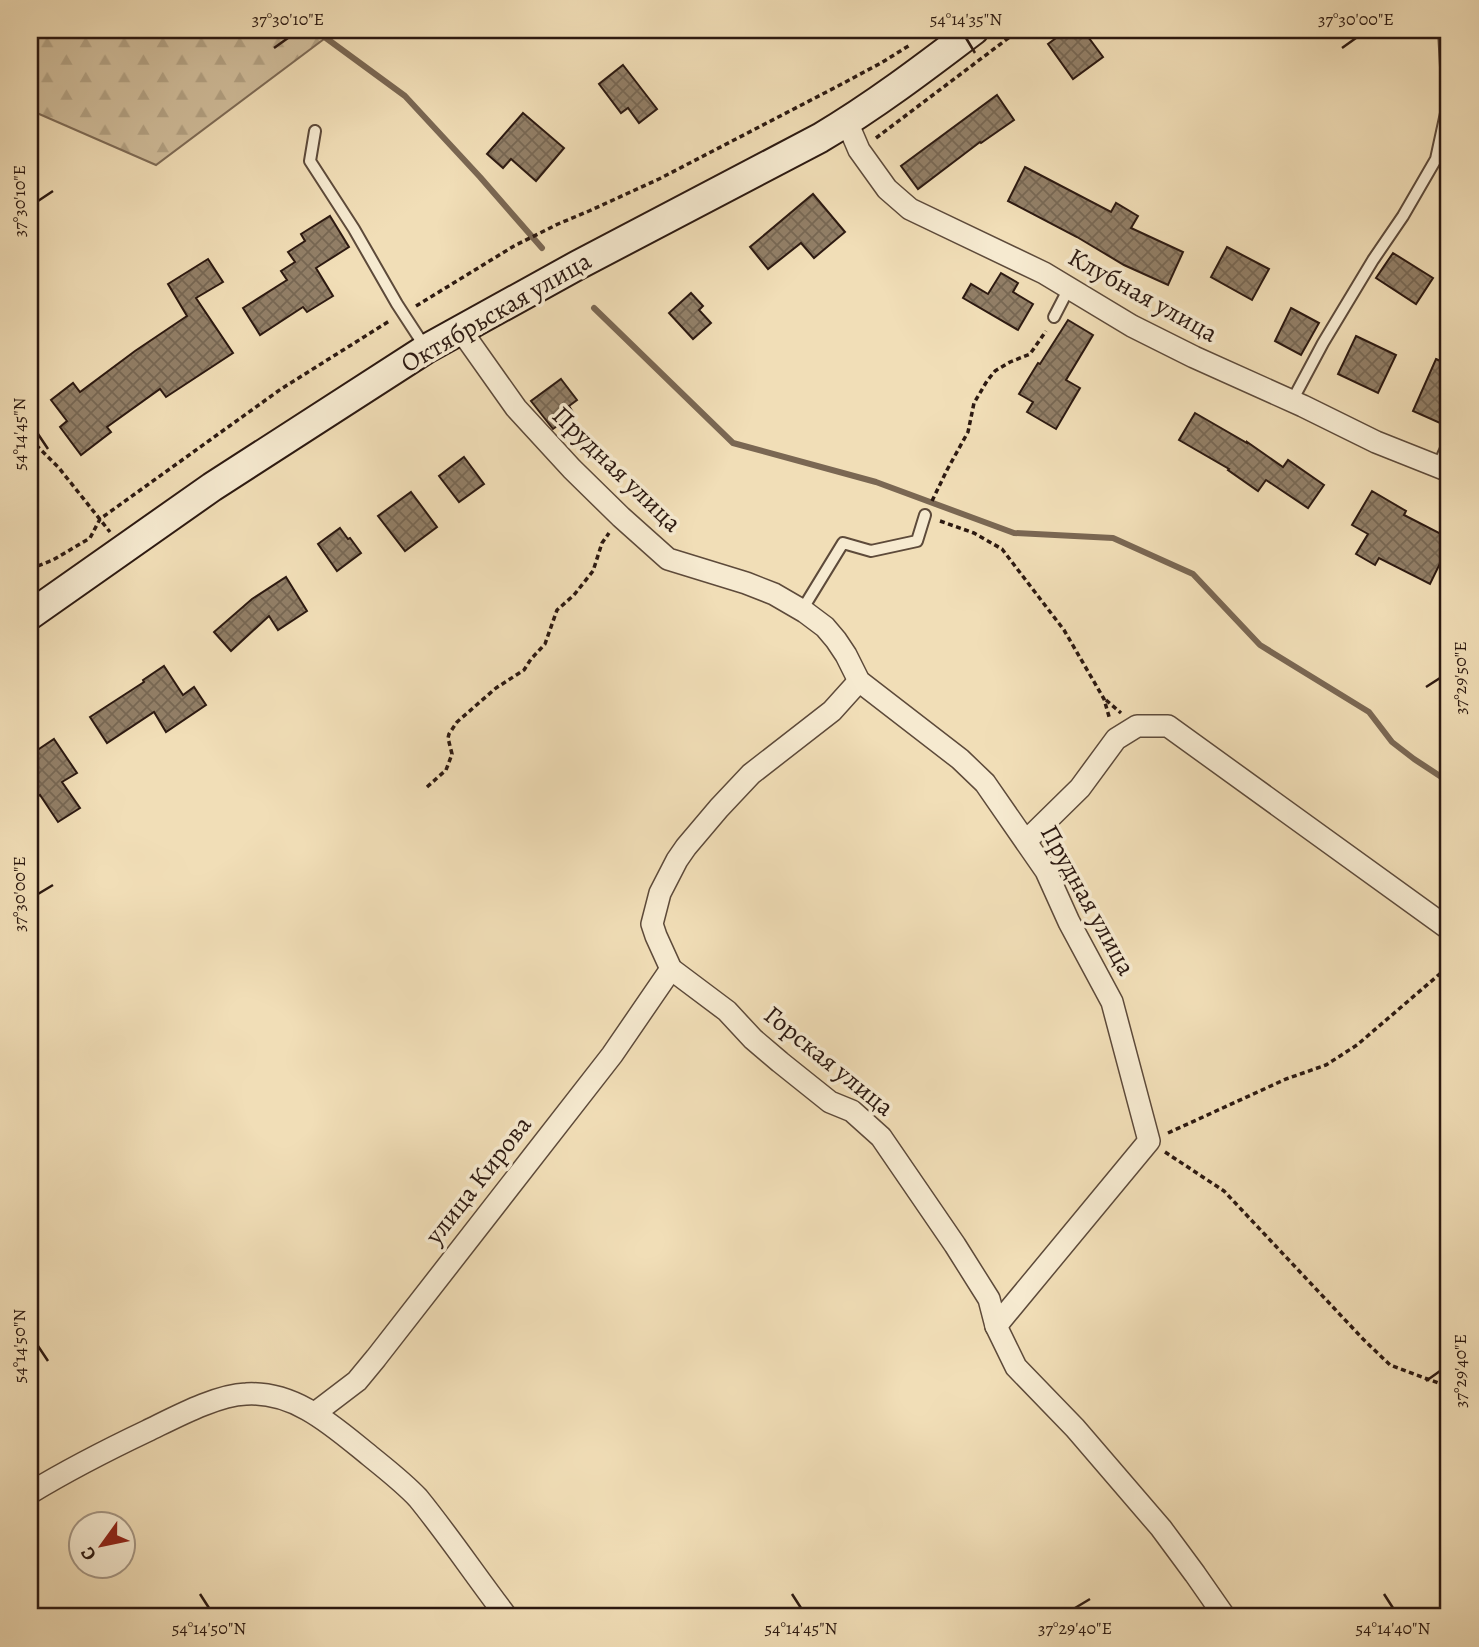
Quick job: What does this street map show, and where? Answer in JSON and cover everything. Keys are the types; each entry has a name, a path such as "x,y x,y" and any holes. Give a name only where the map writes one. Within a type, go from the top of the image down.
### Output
{"main road":[{"name":"Октябрьская улица","path":"30,615 212,487 426,349 820,138 901,85 974,30"}],"street":[{"name":"Клубная улица","path":"847,122 859,150 887,189 910,209 1044,273 1132,326 1194,357 1376,442 1444,469"},
{"name":"Прудная улица","path":"460,329 516,408 572,469 668,559 774,594 802,610 836,640 859,681 960,759 985,783 1046,871 1069,922 1112,1002 1149,1141"},
{"name":"Горская улица","path":"859,681 832,711 751,774 677,860 660,893 652,924 656,936 671,969 727,1011 753,1039 780,1062 830,1102 852,1111 881,1137 989,1299 996,1326 1016,1367 1075,1428 1153,1518 1225,1617"},
{"path":"1026,841 1080,788 1116,739 1137,726 1168,726 1449,929"},
{"name":"улица Кирова","path":"315,1413 357,1381 612,1055 671,969"},
{"path":"996,1326 1149,1141"},
{"path":"30,1493 177,1416 224,1398 263,1394 290,1401 315,1413 416,1496 507,1617"}],"lane":[{"path":"1292,401 1323,343 1436,159 1448,104 1444,30"},
{"path":"315,131 310,161 426,349"},
{"path":"1054,317 1069,288"},
{"path":"1444,469 1449,442"},
{"path":"802,610 843,543 871,551 917,541 925,515"}],"path":[{"path":"859,150 1019,30"},
{"path":"407,311 514,246 659,179 849,80 915,42"},
{"path":"30,569 53,560 90,538 100,519 281,389 397,317"},
{"path":"939,487 968,432 974,403 987,381 995,372 1030,354 1044,334"},
{"path":"30,439 59,468 124,550"},
{"path":"925,515 974,533 1002,549 1065,630 1104,699 1116,739"},
{"path":"427,787 446,770 452,754 448,738 457,722 496,688 524,670 545,644 557,610 574,595 593,570 602,543 621,517"},
{"path":"1149,1141 1286,1079 1326,1065 1357,1045 1449,966"},
{"path":"1149,1141 1224,1191 1390,1365 1449,1387"}],"green space":[{"path":"30,30 336,30 156,165 30,110"}],"building":[{"path":"1067,30 1083,30 1103,57 1073,79 1048,44"},
{"path":"623,65 657,109 639,123 628,108 621,113 599,84"},
{"path":"997,95 1014,120 918,189 901,166"},
{"path":"523,113 564,148 536,181 511,159 503,168 487,154"},
{"path":"1025,167 1111,212 1116,203 1138,216 1131,228 1183,252 1168,285 1124,265 1008,201"},
{"path":"813,194 845,232 814,258 801,243 768,269 750,247"},
{"path":"330,216 349,247 316,268 333,296 307,312 303,307 260,335 243,308 287,280 281,271 295,262 288,252 305,241 301,234"},
{"path":"1227,247 1269,269 1252,300 1211,277"},
{"path":"1393,253 1433,278 1416,304 1376,278"},
{"path":"208,259 223,282 196,298 233,353 166,397 160,389 107,427 111,432 81,455 60,427 67,421 51,400 73,383 80,392 187,316 168,284"},
{"path":"1001,273 1018,283 1013,292 1033,304 1018,330 963,298 971,284 988,294"},
{"path":"691,293 703,306 699,310 711,323 693,339 669,313"},
{"path":"1291,308 1319,323 1301,355 1275,341"},
{"path":"1068,320 1093,335 1066,380 1080,388 1056,429 1027,412 1033,402 1019,394"},
{"path":"1356,336 1396,355 1378,393 1338,374"},
{"path":"1436,359 1449,365 1449,427 1413,411"},
{"path":"561,379 577,400 569,406 574,414 553,429 531,401"},
{"path":"1195,413 1247,442 1283,467 1288,460 1324,485 1308,508 1266,480 1258,491 1229,469 1179,440"},
{"path":"464,457 484,484 459,502 439,476"},
{"path":"1372,491 1406,511 1404,515 1449,538 1449,545 1430,584 1379,558 1375,565 1356,554 1368,534 1352,525"},
{"path":"411,492 437,527 405,551 378,516"},
{"path":"340,528 361,553 337,571 318,544"},
{"path":"286,577 307,611 278,630 269,616 231,651 214,632 252,599"},
{"path":"164,666 183,695 194,687 206,705 166,732 154,712 107,743 90,717"},
{"path":"54,739 77,773 62,782 80,808 58,822 40,795 30,802 30,755"}],"waterway":[{"path":"315,30 405,96 542,248"},
{"path":"594,308 733,443 876,482 1014,533 1113,538 1193,574 1260,645 1369,712 1392,742 1449,782"}]}
